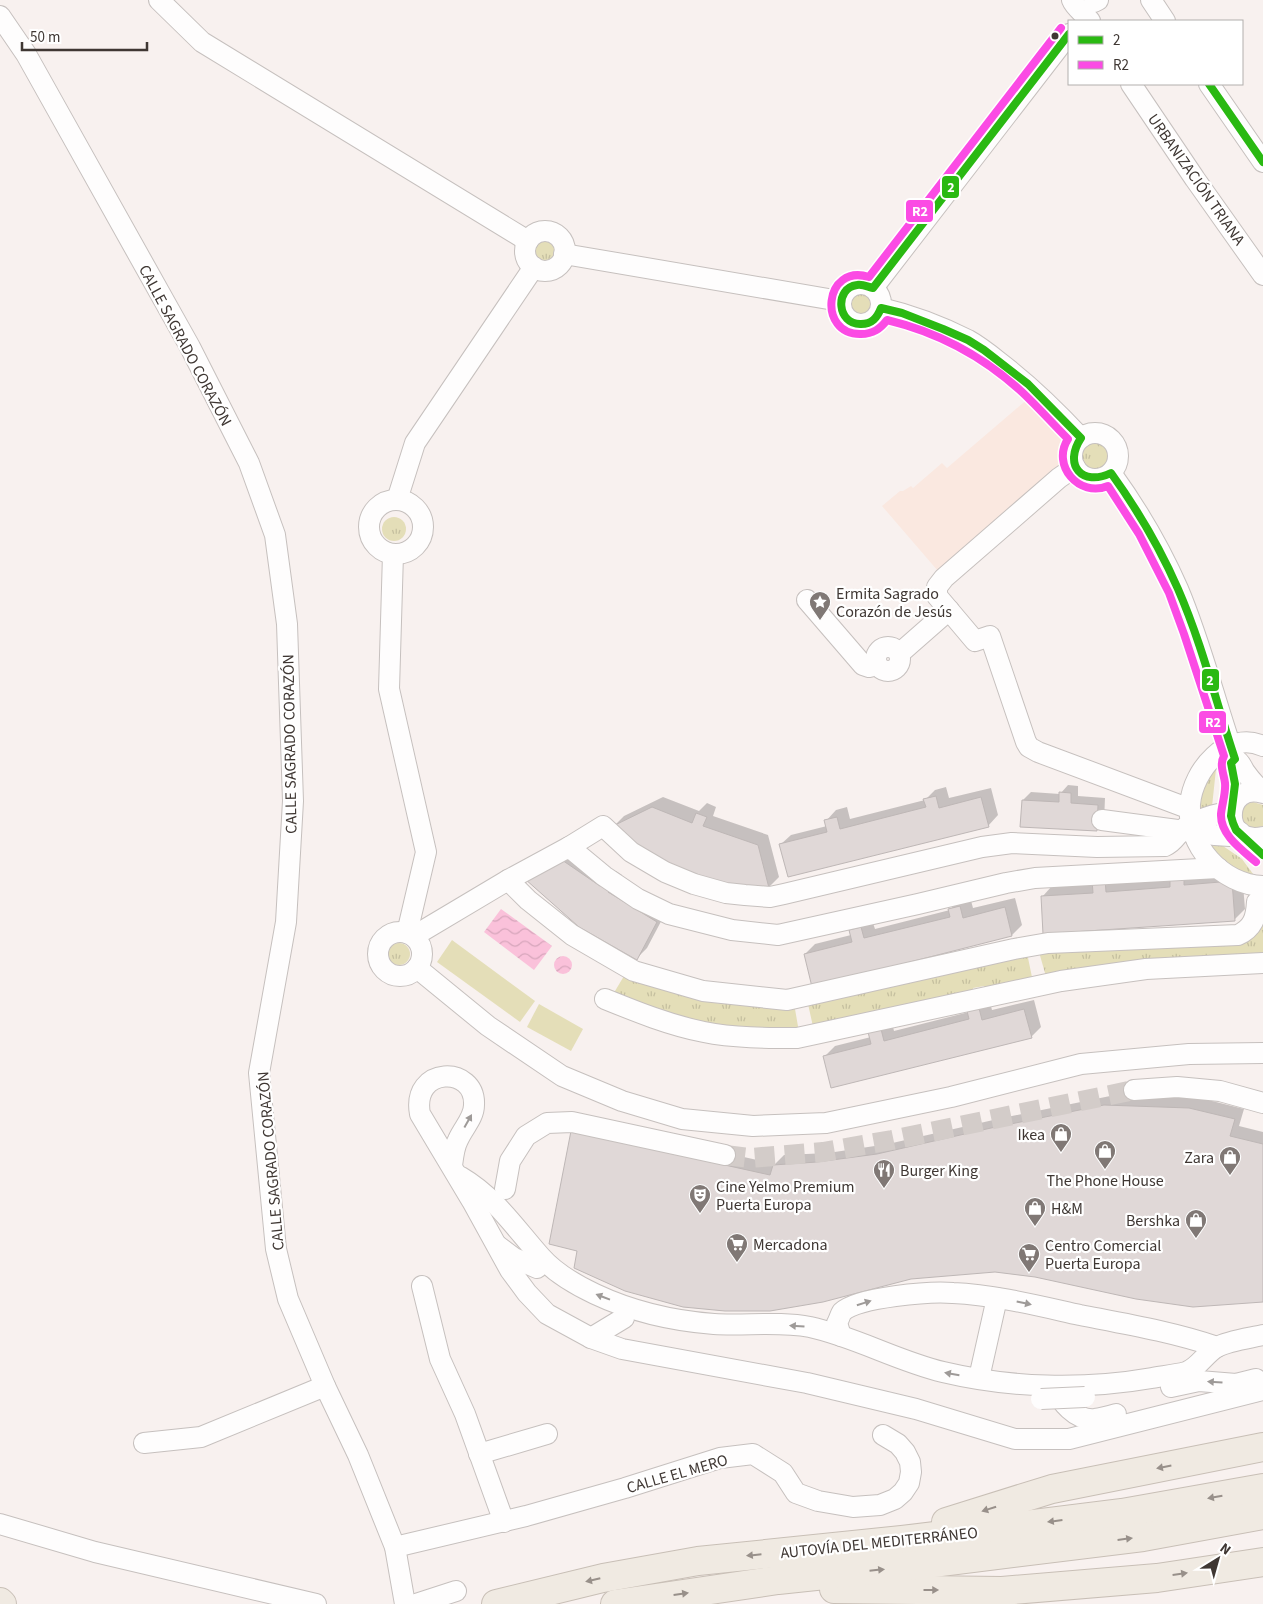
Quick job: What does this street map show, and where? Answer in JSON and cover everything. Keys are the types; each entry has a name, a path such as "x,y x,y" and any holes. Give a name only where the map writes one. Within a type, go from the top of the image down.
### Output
{"highway":[{"path":"902,1540 952,1520 1052,1489 1263,1447"},
{"name":"AUTOVÍA DEL MEDITERRÁNEO","path":"496,1604 603,1578 698,1561 902,1540 1122,1513 1263,1488"},
{"name":"AUTOVÍA DEL MEDITERRÁNEO","path":"615,1604 778,1580 911,1566 1143,1537 1263,1514"},
{"path":"778,1580 799,1586 825,1589 1002,1591 1157,1578 1263,1562"}],"street":[{"path":"159,0 202,42 528,241"},
{"name":"CALLE SAGRADO CORAZÓN","path":"0,16 26,54 190,347 249,463 275,535 287,624 293,801 286,922 259,1073 276,1248 288,1299 325,1386 358,1455 395,1547 405,1604"},
{"path":"873,288 1068,35"},
{"name":"URBANIZACIÓN TRIANA","path":"1132,85 1195,179 1263,274"},
{"path":"1210,85 1263,162"},
{"path":"539,232 550,232 561,239 564,245 564,254 560,264 555,268 542,270 534,267 528,260 525,249 528,241 539,232"},
{"path":"564,254 840,302"},
{"path":"397,500 415,443 534,267"},
{"path":"855,284 862,284 873,288 880,297 881,308 877,318 863,325 858,325 848,320 842,312 840,302 845,291 855,284"},
{"path":"881,308 902,313 968,340 1028,384 1081,438"},
{"path":"1088,434 1103,434 1115,444 1118,459 1116,467 1111,473 1105,477 1091,479 1084,476 1075,467 1072,461 1073,448 1081,438 1088,434"},
{"path":"1075,467 1059,478 939,583 936,592 937,596 975,641 990,636 1026,742 1033,750 1189,824 1230,836 1241,833 1256,838 1263,837"},
{"path":"1111,473 1155,542 1178,589 1233,752 1244,770 1263,792"},
{"path":"397,500 413,506 422,521 423,530 421,538 416,545 402,554 384,552 376,546 369,530 370,520 376,509 388,501 397,500"},
{"path":"393,554 389,689 426,852 410,934"},
{"path":"807,600 863,665 869,667 877,665 876,659 880,649 891,646 900,653 949,610"},
{"path":"1263,746 1244,742 1233,752 1231,763 1235,784 1232,810 1233,823 1263,855"},
{"path":"508,880 528,900 572,935 634,970 703,991 787,1000 1048,943 1238,935 1246,931 1253,924 1256,915 1253,886 1237,881 1210,861 1189,824 1190,801 1196,783 1206,764 1216,753 1233,752"},
{"path":"1102,820 1189,824 1232,810 1240,797 1246,793 1263,792"},
{"path":"410,934 418,941 422,955 417,968 404,976 390,974 380,963 377,956 381,942 386,936 392,933 410,934 569,847 603,826 631,852 665,872 694,884 726,892 745,896 770,896 982,847 1028,843 1088,847 1165,846 1174,841 1189,824"},
{"path":"569,847 604,876 638,899 669,914 732,930 778,934 1035,878 1218,868"},
{"path":"605,999 651,1018 704,1032 797,1038 1061,981 1146,968 1263,963"},
{"path":"417,968 488,1026 562,1076 622,1101 682,1119 753,1126 826,1123 951,1097 1081,1064 1189,1054 1263,1053"},
{"path":"1134,1090 1177,1087 1220,1091 1263,1103"},
{"path":"505,1189 510,1162 526,1136 547,1123 572,1122 726,1155"},
{"path":"1263,1335 1217,1347 1189,1371 1031,1395 1020,1383 942,1372 841,1336 808,1327 764,1324 713,1324 673,1318 631,1307 595,1294 552,1267 542,1258 515,1224 476,1186 454,1170 510,1270 527,1293 547,1314 591,1338 622,1350 808,1383 916,1409 1015,1439 1069,1439 1263,1390"},
{"path":"496,1245 514,1258 537,1268"},
{"path":"422,1286 440,1359 465,1414 504,1522"},
{"path":"841,1336 838,1323 842,1312 856,1305 911,1294 951,1292 997,1298 1184,1336 1217,1347"},
{"path":"979,1378 997,1298"},
{"path":"591,1338 624,1318"},
{"path":"1184,1336 1190,1343 1189,1371"},
{"path":"1047,1392 1085,1397 1137,1393 1199,1381 1236,1384 1263,1378"},
{"path":"144,1443 201,1437 325,1386"},
{"path":"1047,1392 1075,1414 1085,1418 1095,1419 1169,1402 1188,1408"},
{"path":"480,1454 547,1434"},
{"name":"CALLE EL MERO","path":"395,1547 504,1522 625,1488 720,1458 753,1454 782,1473 796,1492 818,1501 853,1507 880,1505 903,1492 909,1483 911,1472 910,1462 905,1452 898,1444 883,1435"},
{"path":"0,1524 95,1552 316,1604"},
{"path":"416,1604 456,1591"}],"shaded area":[{"path":"1036,392 1076,443 1073,448 1072,461 944,578 882,506 900,491 911,486 913,488 942,463 947,468"}],"green space":[{"path":"545,240 555,247 556,251 549,261 545,262 535,255 534,251 541,241"},
{"path":"860,291 869,295 873,304 869,313 860,317 851,313 847,304 851,295"},
{"path":"1095,442 1105,446 1109,456 1105,466 1095,470 1085,466 1081,456 1085,446"},
{"path":"394,517 402,521 406,529 402,537 394,541 386,537 382,529 386,521"},
{"path":"1216,769 1211,816 1216,838 1223,846 1242,859 1259,882 1214,859 1197,803 1202,784"},
{"path":"1253,802 1263,805 1263,826 1252,829 1242,821 1242,814 1244,807"},
{"path":"1263,921 1263,954 1240,954 1047,980 1039,952 1234,943"},
{"path":"452,940 535,1001 520,1022 437,962"},
{"path":"399,943 407,946 410,954 407,962 399,965 391,962 388,954 391,946"},
{"path":"1027,953 1033,982 986,992 984,986 973,988 974,994 862,1014 814,1031 808,1004"},
{"path":"624,976 715,1003 795,1009 799,1032 708,1030 612,996"},
{"path":"539,1004 583,1029 571,1051 527,1027"}],"water":[{"path":"501,909 552,946 534,970 484,932"},
{"path":"563,956 569,959 572,965 569,971 563,974 557,971 554,965 557,959"}],"building":[{"path":"1059,792 1071,793 1071,803 1098,805 1097,831 1020,827 1022,800 1059,802"},
{"path":"936,796 939,808 981,797 989,827 788,877 779,844 827,832 824,820 837,817 840,829 926,807 923,799"},
{"path":"652,807 692,823 696,813 707,817 703,826 758,845 769,888 724,884 669,866 630,844 613,826"},
{"path":"562,860 600,886 604,880 613,886 608,892 657,922 637,960 579,927 525,879"},
{"path":"1184,877 1184,885 1232,881 1235,921 1043,934 1041,896 1093,893 1092,880 1105,879 1106,892 1170,887 1170,878"},
{"path":"960,906 963,918 1005,907 1012,936 812,987 804,954 852,942 849,930 861,927 864,938 950,917 948,909"},
{"path":"979,1008 982,1020 1024,1009 1032,1038 831,1088 823,1056 871,1044 868,1032 881,1029 884,1041 969,1019 967,1011"},
{"path":"1104,1105 1189,1108 1235,1119 1230,1136 1263,1144 1263,1302 1193,1307 1136,1299 1035,1277 995,1272 911,1279 823,1302 770,1311 725,1311 683,1307 625,1291 574,1268 577,1251 549,1244 571,1131 770,1175 773,1165 817,1162 877,1154"}],"tunnel":[{"path":"725,1155 750,1158 823,1152 892,1140 1134,1090"}],"transit line":[{"name":"R2","path":"1061,28 869,277 854,275 843,280 835,289 832,313 837,324 847,331 861,334 873,332 887,320 924,331 976,357 1022,392 1068,439 1063,459 1071,477 1087,487 1108,486 1139,534 1169,593 1184,634 1224,756 1222,766 1225,787 1221,814 1224,829 1233,841 1256,862"},
{"name":"2","path":"1068,35 873,288 863,285 850,288 845,292 841,306 847,319 853,323 865,324 871,322 881,308 902,313 968,340 1028,384 1081,438 1074,457 1078,471 1092,477 1101,477 1111,473 1156,544 1187,610 1235,759 1231,763 1235,784 1231,816 1233,823 1236,830 1263,855"},
{"name":"2","path":"1210,85 1263,162"}],"place":[{"name":"Ermita Sagrado Corazón de Jesús","path":"820,621"},
{"name":"Ikea","path":"1061,1153"},
{"name":"The Phone House","path":"1105,1170"},
{"name":"Zara","path":"1230,1176"},
{"name":"Burger King","path":"884,1189"},
{"name":"Cine Yelmo Premium Puerta Europa","path":"700,1214"},
{"name":"H&M","path":"1035,1227"},
{"name":"Bershka","path":"1196,1239"},
{"name":"Mercadona","path":"737,1263"},
{"name":"Centro Comercial Puerta Europa","path":"1029,1273"}]}
